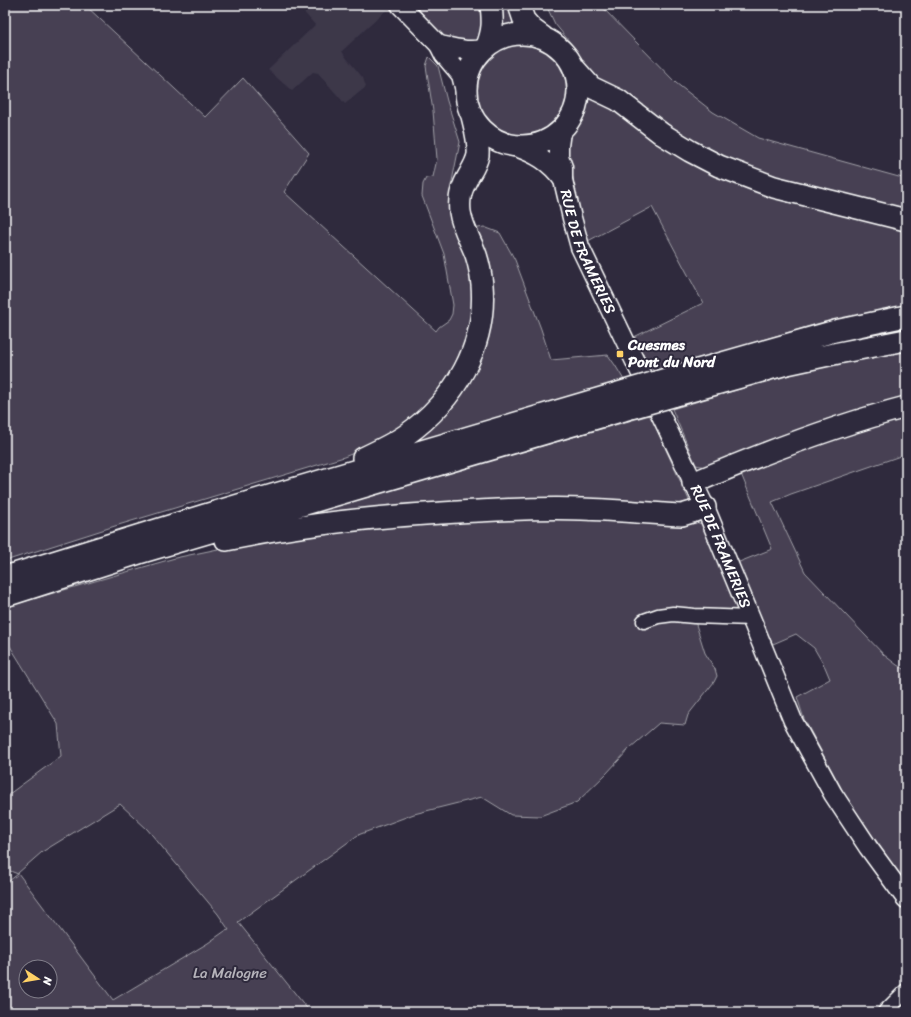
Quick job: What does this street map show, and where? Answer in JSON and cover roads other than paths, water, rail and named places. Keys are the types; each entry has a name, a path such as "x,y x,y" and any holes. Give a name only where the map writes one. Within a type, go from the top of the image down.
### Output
{"highway":[{"path":"485,48 491,36 493,25 491,5"},
{"path":"519,5 524,20 532,29 562,50 575,69 591,87 618,100 662,134 690,151 719,166 774,188 906,220"},
{"path":"328,479 352,463 382,450 406,435 428,417 444,400 459,380 469,361 478,338 482,311 482,284 476,255 465,230 460,213 460,200 463,186 478,156 477,137 472,116 467,104 465,91 467,79 475,58 496,40 508,35 519,34 531,34 543,37"},
{"path":"472,116 479,127 500,143 524,147 544,143 561,131 574,113 578,91 578,80 575,69"},
{"path":"5,596 670,387 827,333 906,316"},
{"path":"670,387 906,340"},
{"path":"5,577 205,515 328,479 621,402"},
{"path":"693,483 811,436 906,407"},
{"path":"139,553 161,554 257,534 418,514 559,508 622,510 682,515 705,507"}],"main road":[{"path":"400,5 440,45 444,55 461,75 465,91"},
{"path":"440,45 460,50 472,51 485,48"},
{"name":"RUE DE FRAMERIES","path":"561,131 559,156 563,167 563,180 573,225 580,247 705,507 793,721 833,794 868,847 906,899"},
{"name":"RUE DE FRAMERIES","path":"513,146 528,151 547,162 557,171 563,180"}],"street":[{"path":"644,621 658,616 673,614 751,618"},
{"path":"885,1012 906,991"}],"place":[{"name":"Cuesmes Pont du Nord","path":"620,354"}],"park label":[{"name":"La Malogne","path":"230,973"}]}
